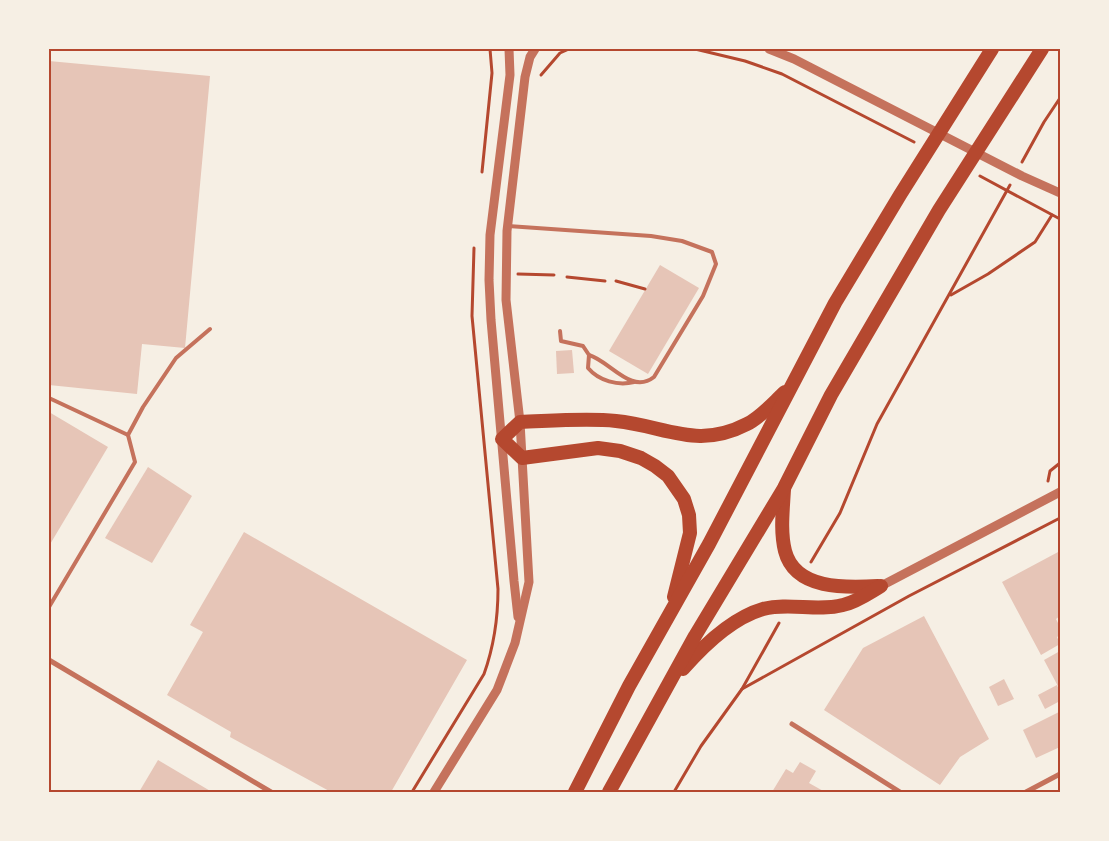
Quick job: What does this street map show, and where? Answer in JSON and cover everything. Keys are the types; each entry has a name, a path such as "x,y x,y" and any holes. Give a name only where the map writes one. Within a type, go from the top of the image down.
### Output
{"highway":[{"path":"574,792 629,686 713,536 835,304 900,195 992,49"},
{"path":"609,792 720,594 784,488 831,395 939,210 1042,49"},
{"path":"669,615 690,533 689,515 684,499 668,476 656,466 640,458 620,451 598,448 522,458 502,439 520,422 613,420 639,423 688,436 718,436 748,424 792,386"},
{"path":"784,488 784,550 789,563 799,573 821,584 836,587 881,586"},
{"path":"665,691 695,656 722,632 751,613 783,606 830,607 843,605 854,602 881,586"}],"street":[{"path":"509,49 510,75 494,193 490,235 489,280 491,320 519,622"},
{"path":"434,792 496,690 507,666 515,642 529,582 520,422 506,300 508,226 525,77 534,49"},
{"path":"769,49 794,59 1022,176 1060,193"},
{"path":"881,586 1060,492"},
{"path":"49,660 271,792"},
{"path":"792,724 900,792"},
{"path":"1026,792 1060,774"}],"lane":[{"path":"508,226 631,234 682,240 712,252 716,264 703,296 654,377 650,380 620,384 605,380 588,368 589,356"},
{"path":"49,607 135,462 128,435 143,407 176,358 210,329"},
{"path":"560,331 561,341 582,346 589,356 601,360 624,378 634,382"},
{"path":"49,398 128,435"}],"path":[{"path":"481,176 492,73 490,49"},
{"path":"695,49 745,61 782,74 918,144"},
{"path":"1044,122 1060,98"},
{"path":"980,176 1060,219"},
{"path":"950,295 988,274 1035,242 1052,215"},
{"path":"810,565 840,513 877,424 987,228"},
{"path":"412,792 484,674 490,657 497,618 498,589 472,316 474,242"},
{"path":"519,274 554,275"},
{"path":"567,277 605,280"},
{"path":"616,281 645,289"},
{"path":"1048,481 1050,471 1060,463"},
{"path":"742,689 900,601 1060,518"},
{"path":"674,792 701,746 742,689 783,615"}],"building":[{"path":"49,61 210,76 185,348 142,344 137,394 49,385"},
{"path":"660,265 699,288 648,374 609,351"},
{"path":"572,350 574,373 557,374 556,351"},
{"path":"49,412 108,447 49,546"},
{"path":"148,467 192,496 152,563 105,538"},
{"path":"244,532 467,660 391,792 331,792 230,737 231,732 167,695 203,632 190,625"},
{"path":"1060,551 1060,616 1056,619 1060,627 1060,635 1057,637 1060,644 1041,655 1002,582"},
{"path":"924,616 989,739 960,757 940,785 824,710 863,648"},
{"path":"1060,651 1060,690 1044,660"},
{"path":"1004,679 1014,699 998,706 989,687"},
{"path":"1057,685 1060,692 1060,701 1045,709 1038,695"},
{"path":"1059,712 1060,747 1036,758 1023,730"},
{"path":"158,760 212,792 139,792"},
{"path":"800,762 816,771 809,783 825,792 772,792 786,769 793,773"}]}
